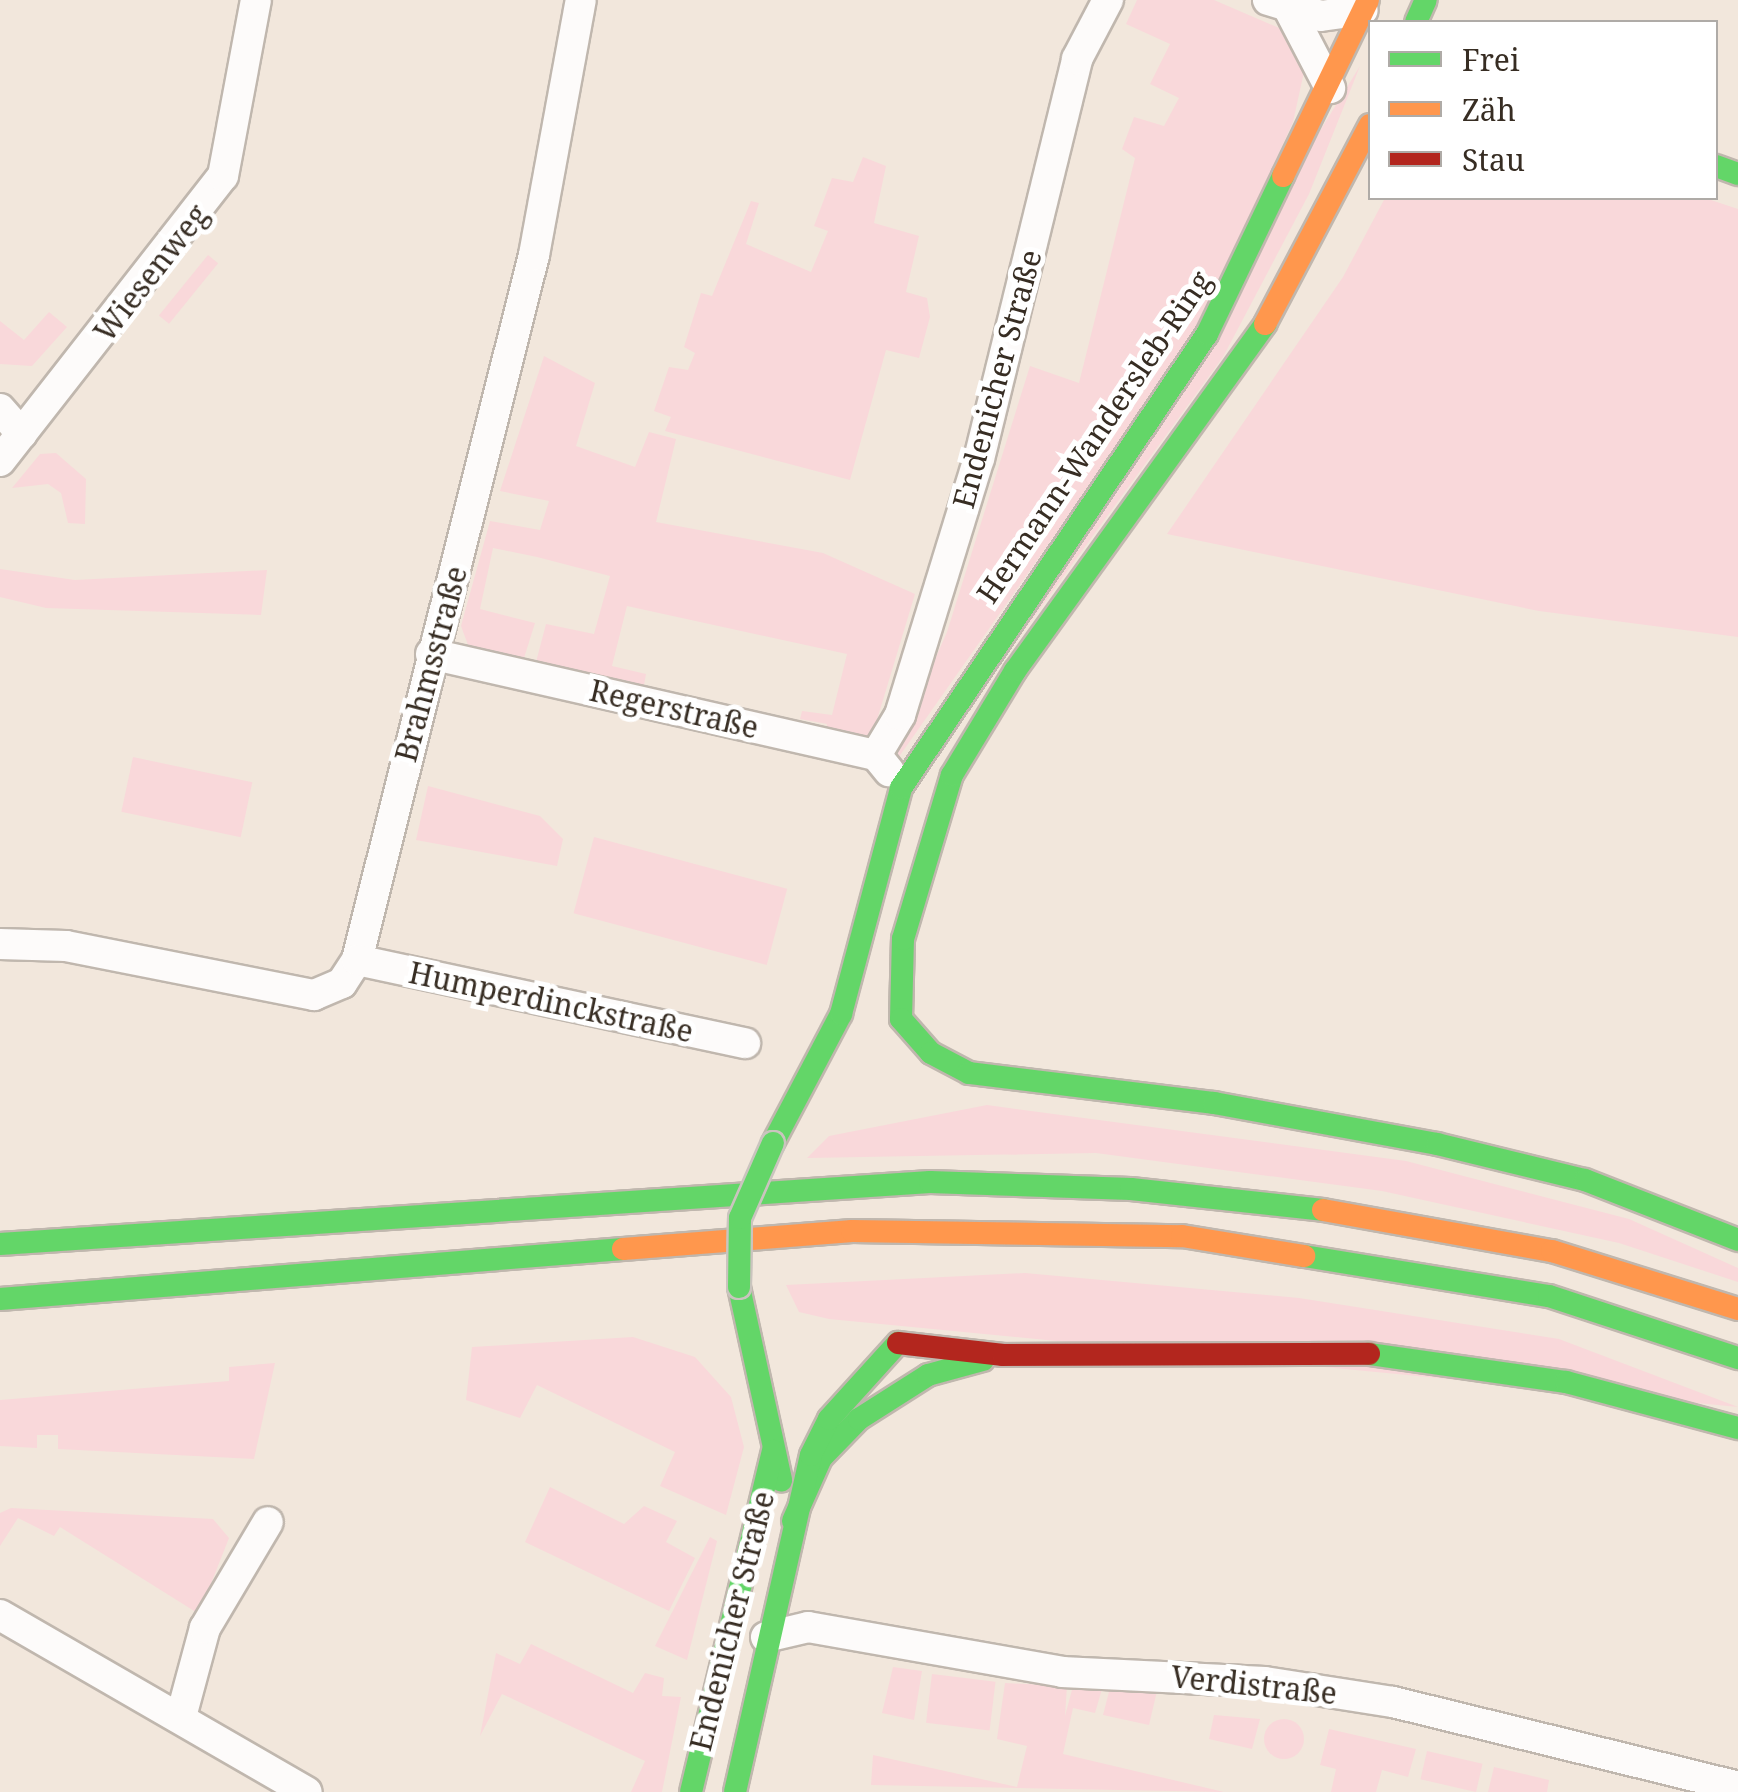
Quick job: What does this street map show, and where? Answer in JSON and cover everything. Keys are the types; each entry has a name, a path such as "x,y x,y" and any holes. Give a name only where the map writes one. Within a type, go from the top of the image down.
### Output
{"main road":[{"path":"1361,3 1388,20"},
{"name":"Hermann-Wandersleb-Ring","path":"901,788 1207,334 1330,88 1361,3"},
{"path":"1362,154 1196,434 1015,671 952,775 918,866 902,940 901,1019 931,1053 969,1073 1214,1103 1437,1144 1585,1180 1738,1240"},
{"name":"Endenicher Straße","path":"793,1521 773,1451 739,1287 740,1218 772,1143 841,1014 901,788"},
{"name":"Endenicher Straße","path":"858,944 918,866"},
{"path":"0,1244 930,1182 1131,1189 1363,1214 1552,1252 1738,1309"},
{"path":"0,1299 852,1231 1182,1236 1548,1296 1738,1358"},
{"name":"Endenicher Straße","path":"736,1792 793,1521 829,1419 898,1344 1004,1356"},
{"path":"793,1521 821,1458 859,1418 928,1376 1004,1356 1332,1349 1566,1382 1738,1428"},
{"name":"Endenicher Straße","path":"692,1792 773,1451"}],"street":[{"name":"Wiesenweg","path":"0,461 223,176 256,0"},
{"name":"Brahmsstraße","path":"357,960 534,255 580,0"},
{"name":"Endenicher Straße","path":"876,755 900,715 979,459 1077,58 1108,0"},
{"path":"1279,5 1361,3"},
{"path":"1279,5 1330,88"},
{"path":"0,408 22,434"},
{"name":"Regerstraße","path":"431,654 876,755"},
{"path":"876,755 901,788"},
{"path":"0,944 66,946 314,995 342,983 357,960"},
{"name":"Humperdinckstraße","path":"357,960 745,1043"},
{"path":"182,1713 205,1628 268,1522"},
{"path":"0,1614 182,1713 307,1792"},
{"name":"Verdistraße","path":"766,1637 808,1627 1062,1672 1284,1684 1538,1734 1738,1787"}],"shaded area":[{"path":"1137,0 1214,0 1286,31 1304,72 1293,122 1201,327 896,761 886,745 902,734 947,632 1030,366 1079,383 1135,158 1122,149 1134,117 1164,126 1179,98 1150,84 1170,44 1126,24"},
{"path":"1360,66 1309,194 1223,357 943,742"},
{"path":"863,157 886,166 874,223 919,236 906,292 927,298 930,317 919,358 886,350 850,480 665,431 671,417 654,411 669,367 688,370 695,353 684,347 701,293 712,296 751,201 759,203 746,244 811,272 828,231 814,226 832,178 853,182"},
{"path":"1384,200 1711,200 1738,209 1738,637 1539,611 1167,534 1343,277"},
{"path":"208,255 218,263 169,324 159,316"},
{"path":"49,312 67,327 32,366 0,364 0,321 24,340"},
{"path":"544,356 595,383 576,446 635,467 649,432 676,439 656,522 823,553 915,594 870,743 824,736 827,724 800,719 802,711 832,715 847,654 627,606 612,666 646,674 644,685 536,662 546,624 594,634 610,576 537,557 493,548 480,609 535,623 524,658 468,645 461,626 490,521 540,530 549,501 500,491"},
{"path":"56,453 86,479 85,524 68,523 61,493 48,484 12,488 40,454"},
{"path":"0,569 75,580 267,570 261,615 46,608 0,597"},
{"path":"133,757 252,782 241,837 121,812"},
{"path":"428,786 540,816 563,839 557,866 416,840"},
{"path":"594,837 787,889 767,965 574,913"},
{"path":"987,1105 1406,1161 1629,1219 1738,1268 1738,1282 1619,1243 1382,1191 1096,1153 807,1158 829,1136"},
{"path":"1025,1273 1299,1298 1559,1339 1738,1407 829,1319 799,1312 786,1285"},
{"path":"633,1337 695,1357 731,1397 744,1447 726,1515 660,1486 675,1452 537,1385 520,1418 466,1400 472,1347"},
{"path":"275,1363 254,1459 58,1449 58,1435 37,1435 37,1448 0,1446 0,1400 229,1381 229,1367"},
{"path":"550,1487 624,1524 644,1506 677,1521 666,1542 695,1558 669,1611 525,1542"},
{"path":"11,1508 213,1519 229,1538 199,1614 60,1527 54,1536 18,1518 0,1546 0,1513"},
{"path":"710,1537 717,1541 687,1660 655,1646"},
{"path":"531,1644 633,1693 645,1673 664,1678 662,1696 681,1697 662,1792 631,1792 645,1761 502,1694 480,1736 496,1653 520,1664"},
{"path":"893,1667 922,1671 914,1720 882,1713"},
{"path":"932,1674 996,1682 990,1730 926,1723"},
{"path":"1005,1683 1067,1686 1065,1716 1073,1686 1102,1689 1095,1713 1073,1708 1063,1754 1224,1792 871,1785 873,1755 1017,1787 1027,1746 997,1739"},
{"path":"1110,1688 1157,1691 1149,1725 1103,1715"},
{"path":"1214,1715 1260,1719 1252,1749 1209,1739"},
{"path":"1284,1719 1298,1725 1304,1739 1298,1753 1284,1759 1270,1753 1264,1739 1270,1725"},
{"path":"1329,1729 1416,1749 1408,1777 1382,1770 1376,1792 1331,1792 1336,1769 1320,1765"},
{"path":"1427,1751 1483,1764 1476,1792 1420,1779"},
{"path":"1494,1767 1549,1780 1547,1792 1488,1792"}],"traffic: fast":[{"path":"1417,20 1426,0"},
{"path":"1718,167 1738,174"},
{"path":"773,1143 841,1014 901,788 1207,334 1283,176"},
{"path":"901,1019 903,939 952,775 1015,671 1265,324"},
{"path":"901,1019 931,1053 969,1073 1214,1103 1437,1144 1585,1180 1738,1240"},
{"path":"739,1287 740,1218 773,1143"},
{"path":"0,1244 930,1182 1131,1189 1323,1210"},
{"path":"0,1299 623,1249"},
{"path":"1304,1256 1549,1296 1738,1358"},
{"path":"739,1287 781,1480"},
{"path":"735,1792 811,1455 829,1419 898,1343"},
{"path":"1369,1354 1566,1382 1738,1428"},
{"path":"793,1521 821,1458 859,1419 928,1375 983,1360"},
{"path":"691,1792 773,1451"}],"traffic: slow":[{"path":"1283,176 1368,0"},
{"path":"1265,324 1368,129"},
{"path":"1323,1210 1552,1251 1738,1309"},
{"path":"623,1249 852,1231 1182,1236 1304,1256"}],"traffic: jam":[{"path":"898,1343 1003,1355 1369,1354"}]}
